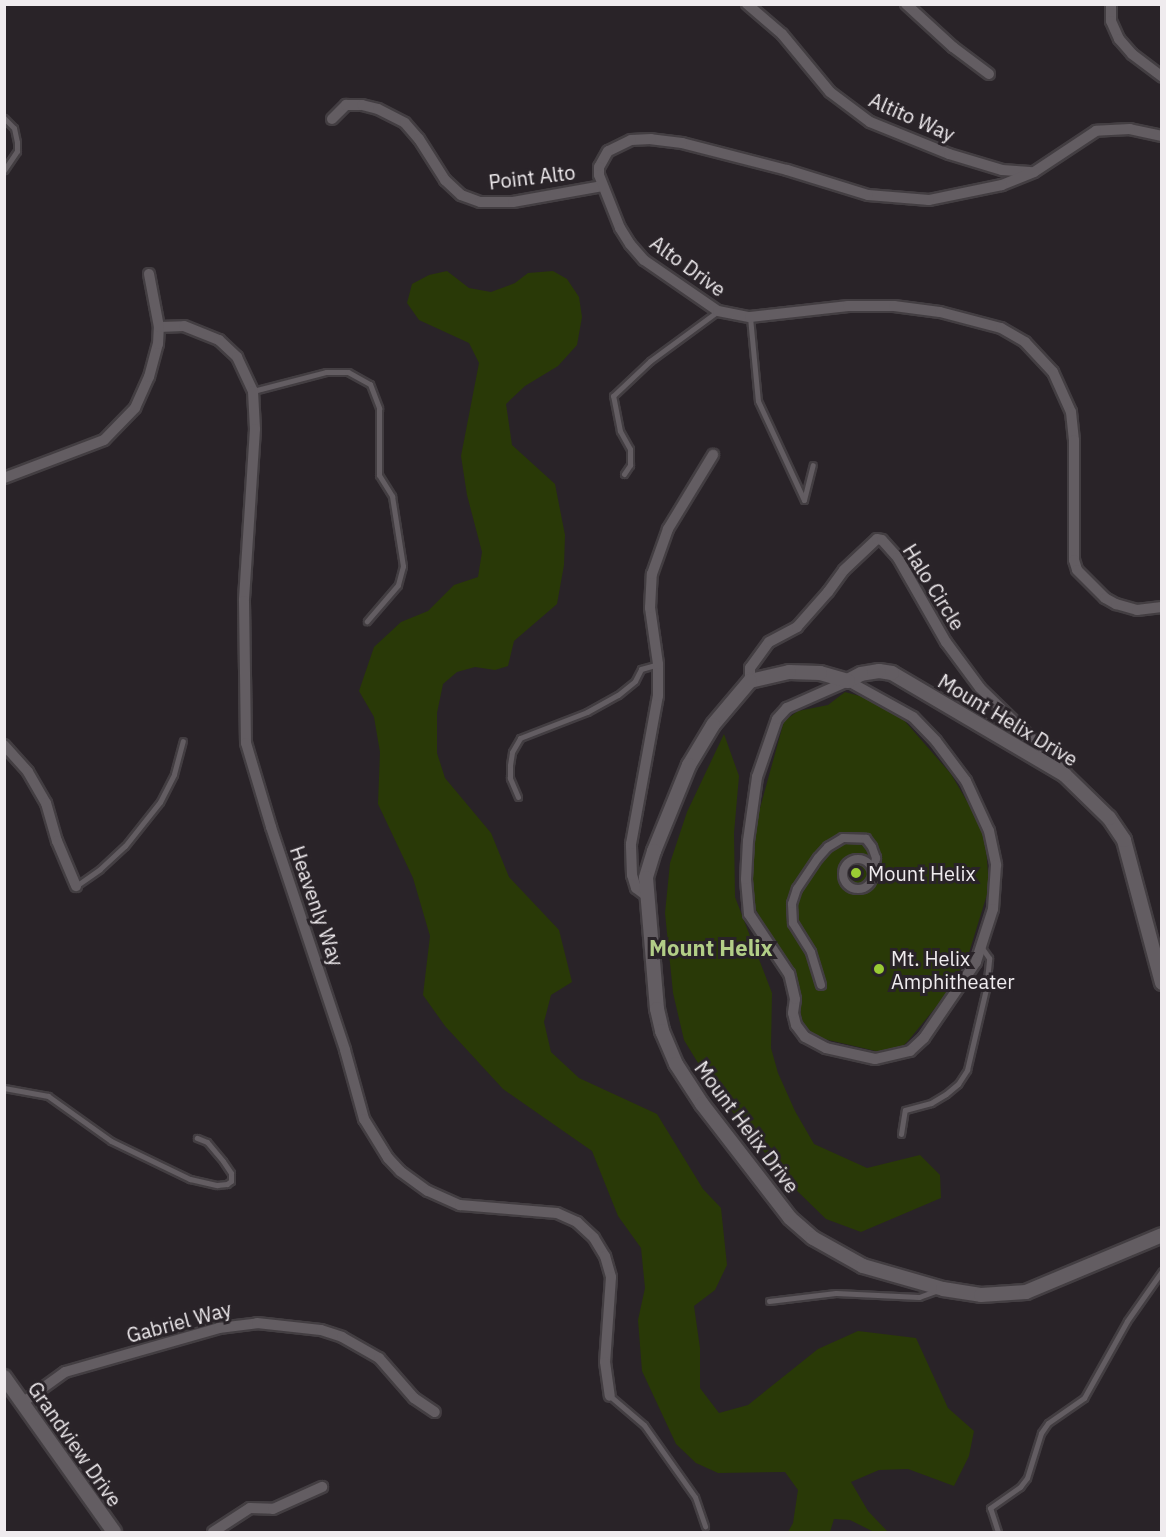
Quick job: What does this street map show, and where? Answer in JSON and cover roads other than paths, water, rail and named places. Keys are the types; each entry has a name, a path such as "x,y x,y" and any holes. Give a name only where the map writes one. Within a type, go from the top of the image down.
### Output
{"street":[{"name":"Altito Way","path":"747,4 782,34 830,92 870,122 949,154 1002,170 1034,172"},
{"path":"906,4 953,47 989,74"},
{"path":"1111,4 1111,21 1119,39 1132,54 1161,77"},
{"name":"Point Alto","path":"332,118 346,105 362,105 378,109 405,123 419,139 445,180 461,195 480,202 513,202 603,186"},
{"name":"Alto Drive","path":"1161,136 1130,129 1096,130 1034,172 1002,185 929,201 868,195 787,170 682,143 641,138 608,151 599,167 603,186 620,228 630,244 644,260 718,311 750,318 848,306 894,306 939,312 1002,328 1025,342 1053,372 1071,412 1074,440 1074,561 1077,570 1105,598 1116,604 1137,610 1161,607"},
{"path":"4,478 104,440 122,424 140,400 149,377 159,327 149,274"},
{"name":"Heavenly Way","path":"159,327 190,328 219,340 244,368 252,391 255,429 244,601 246,743 271,827 345,1050 358,1104 370,1133 400,1171 428,1191 460,1205 557,1213 577,1222 594,1238 605,1256 611,1277 605,1362 610,1396"},
{"path":"648,897 636,888 632,875 631,844 658,696 658,664 650,608 652,574 668,529 713,455"},
{"name":"Halo Circle","path":"750,681 750,668 769,642 797,627 844,570 877,539 882,540 898,558 946,642 980,688 1051,757 1065,775"},
{"name":"Mount Helix Drive","path":"1161,983 1124,840 1109,818 1065,775 892,673 861,674 848,681 787,708 771,731 757,777 748,841 746,879 749,914 789,974 795,999 793,1013 796,1025 805,1037 826,1048 875,1059 910,1051 945,1012 982,948 993,909 996,865 989,831 966,781 936,741 913,717 848,681 820,673 789,672 750,681 713,725 689,765 654,851 646,878 657,1010 662,1031 676,1064 702,1104 790,1218 813,1238 863,1266 942,1289 981,1295 1026,1292 1161,1235"},
{"path":"4,745 28,772 46,803 57,841 76,886"},
{"path":"821,985 811,952 793,923 792,904 797,889 818,858 828,847 843,838 866,839 876,858 873,873"},
{"name":"Gabriel Way","path":"22,1403 65,1372 227,1326 257,1323 321,1330 342,1337 379,1358 414,1398 435,1412"},
{"name":"Grandview Drive","path":"4,1377 114,1533"},
{"path":"213,1533 250,1508 273,1509 322,1487"}],"lane":[{"path":"4,118 14,128 17,151 4,170"},
{"path":"624,474 630,465 630,449 620,431 613,396 650,361 718,311"},
{"path":"750,318 758,401 804,500 813,465"},
{"path":"252,391 326,372 348,372 370,384 379,408 379,475 392,496 403,566 398,585 367,621"},
{"path":"518,797 510,778 510,765 512,752 520,738 587,712 618,695 635,681 641,669 658,664"},
{"path":"76,886 100,869 125,846 160,802 174,774 183,741"},
{"path":"902,1134 904,1110 931,1102 946,1094 958,1084 967,1070 986,989 989,958 982,948"},
{"path":"4,1088 48,1096 111,1141 190,1179 217,1185 231,1181 231,1173 223,1161 207,1142 197,1138"},
{"path":"998,1533 990,1508 1020,1487 1027,1478 1041,1433 1048,1423 1084,1398 1127,1321 1161,1271"},
{"path":"769,1301 836,1293 919,1297 942,1289"},
{"path":"610,1396 644,1425 695,1497 705,1526"}],"place":[{"name":"Mount Helix","path":"856,873"},
{"name":"Mt. Helix Amphitheater","path":"879,969"}],"district":[{"name":"Mount Helix","path":"711,948"}]}
